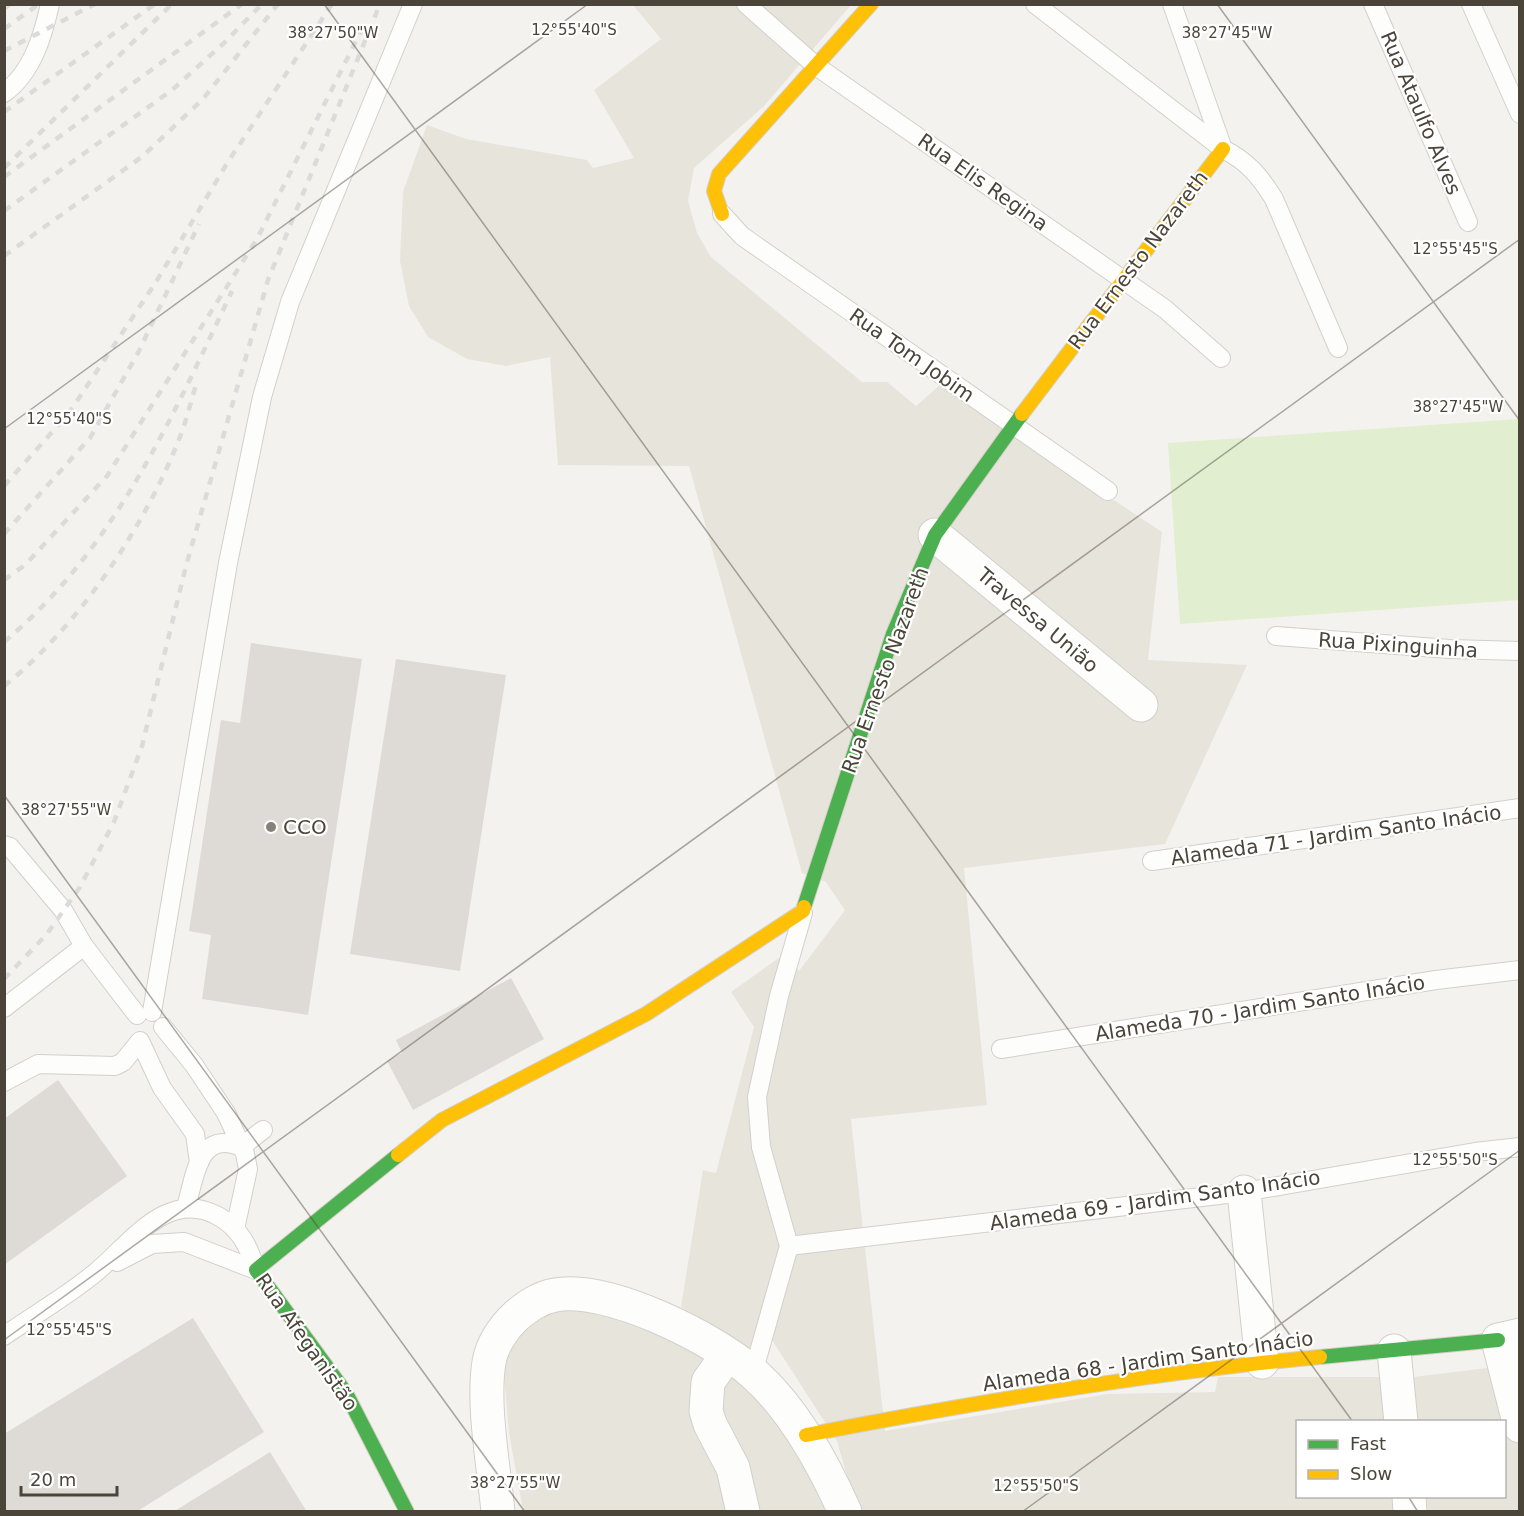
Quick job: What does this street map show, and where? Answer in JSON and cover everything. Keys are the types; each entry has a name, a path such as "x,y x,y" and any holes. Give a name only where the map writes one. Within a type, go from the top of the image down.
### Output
{"street":[{"path":"722,214 714,191 719,174 871,4"},
{"name":"Rua Ernesto Nazareth","path":"803,911 893,634 935,535 1013,426 1223,149"},
{"name":"Travessa União","path":"935,535 1141,705"},
{"path":"256,1270 442,1120 646,1014 803,911"},
{"path":"1244,1192 1262,1362"},
{"name":"Rua Afeganistão","path":"256,1270 346,1393 407,1512"},
{"path":"498,1512 488,1399 489,1361 500,1333 534,1301 556,1294 588,1295 621,1301 662,1319 727,1355 753,1373 806,1435 827,1470 845,1512"},
{"path":"1509,1337 1520,1426"},
{"name":"Alameda 68 - Jardim Santo Inácio","path":"806,1435 961,1405 1262,1362 1394,1351 1509,1337"},
{"path":"1394,1351 1401,1420"},
{"path":"727,1355 708,1382 706,1411 710,1424 733,1468 742,1512"}],"lane":[{"path":"4,93 28,65 43,33 50,4"},
{"path":"199,1162 195,1134 162,1088 132,1029 144,1014 228,563 262,397 290,302 413,4"},
{"name":"Rua Elis Regina","path":"746,4 816,66 1177,318 1221,358"},
{"path":"1035,4 1223,149 1244,160 1262,179 1274,199 1338,348"},
{"path":"1172,4 1223,149"},
{"name":"Rua Ataulfo Alves","path":"1373,4 1468,222"},
{"path":"1471,4 1520,114"},
{"name":"Rua Tom Jobim","path":"722,214 742,236 1108,490"},
{"name":"Rua Pixinguinha","path":"1276,636 1450,649 1520,651"},
{"name":"Alameda 71 - Jardim Santo Inácio","path":"1152,861 1520,808"},
{"path":"4,845 10,847 63,910 84,946 144,1014 160,1018 163,1027 194,1065 226,1113 248,1169 236,1229"},
{"name":"Rua Ernesto Nazareth","path":"789,1246 761,1147 757,1097 779,996 803,911"},
{"path":"4,1008 84,946"},
{"name":"Alameda 70 - Jardim Santo Inácio","path":"1001,1049 1436,980 1520,970"},
{"path":"4,1082 38,1064 115,1066 123,1062 140,1041 155,1040 163,1027"},
{"path":"241,1147 263,1130"},
{"path":"4,1335 94,1273 150,1223 186,1207 203,1153 216,1144 226,1143 241,1147"},
{"name":"Alameda 69 - Jardim Santo Inácio","path":"789,1246 1244,1192 1475,1152 1520,1147"},
{"name":"Rua Afeganistão","path":"186,1207 208,1211 236,1229 245,1240 256,1270"},
{"path":"94,1273 152,1244 169,1242 198,1246 256,1270"},
{"path":"753,1373 789,1246"}],"shaded area":[{"path":"633,5 851,5 764,106 694,168 688,201 697,233 711,257 862,382 887,382 916,406 940,385 1162,532 1148,660 1247,665 1165,844 964,868 987,1105 851,1119 885,1431 1108,1394 1215,1392 1218,1377 1414,1377 1495,1367 1519,1358 1519,1511 861,1511 848,1480 837,1441 772,1340 749,1355 681,1307 703,1170 716,1173 754,1027 731,992 786,953 799,971 845,910 826,882 802,873 689,466 558,465 550,357 506,366 467,359 428,337 409,306 400,261 403,192 427,125 466,139 587,160 593,168 634,158 594,90 661,39"},
{"path":"555,1306 612,1311 689,1343 741,1379 791,1432 835,1511 523,1511 509,1433 504,1375 509,1348 530,1322"}],"green space":[{"path":"1519,419 1519,600 1180,624 1168,443"}],"building":[{"name":"CCO","path":"251,643 362,659 308,1015 202,999 211,935 189,931 221,720 240,723"},
{"path":"396,659 506,675 460,971 350,954"},
{"path":"511,978 544,1039 413,1110 387,1061 402,1053 396,1040"},
{"path":"58,1080 127,1176 4,1265 4,1119"},
{"path":"193,1318 264,1432 136,1512 4,1512 4,1434"},
{"path":"270,1452 307,1512 173,1512"}],"railway":[{"path":"4,9 10,4"},
{"path":"4,29 39,4"},
{"path":"4,51 95,4"},
{"path":"4,112 155,4"},
{"path":"4,168 172,4"},
{"path":"4,177 242,4"},
{"path":"4,211 172,90 224,43 262,4"},
{"path":"4,256 143,156 203,99 278,4"},
{"path":"4,486 69,413 156,282 226,165 332,4"},
{"path":"4,979 47,934 80,887 114,822 142,746 186,566 268,280 380,4"},
{"path":"4,580 25,565 107,476 257,239 364,25"},
{"path":"4,534 90,438 139,351 199,224"},
{"path":"4,642 43,606 78,566 109,524 162,434 232,291"},
{"path":"4,686 31,662 82,606 127,542 164,475 186,420 197,381"}],"traffic: fast":[{"path":"804,907 893,634 935,535 1022,414"},
{"path":"398,1155 256,1270 346,1393 407,1512"},
{"path":"1320,1357 1498,1340"}],"traffic: slow":[{"path":"722,214 714,191 719,174 871,4"},
{"path":"1022,414 1223,149"},
{"path":"398,1155 442,1120 646,1014 803,911 804,907"},
{"path":"806,1435 934,1411 1127,1380 1320,1357"}],"place":[{"name":"CCO","path":"271,827"}]}
